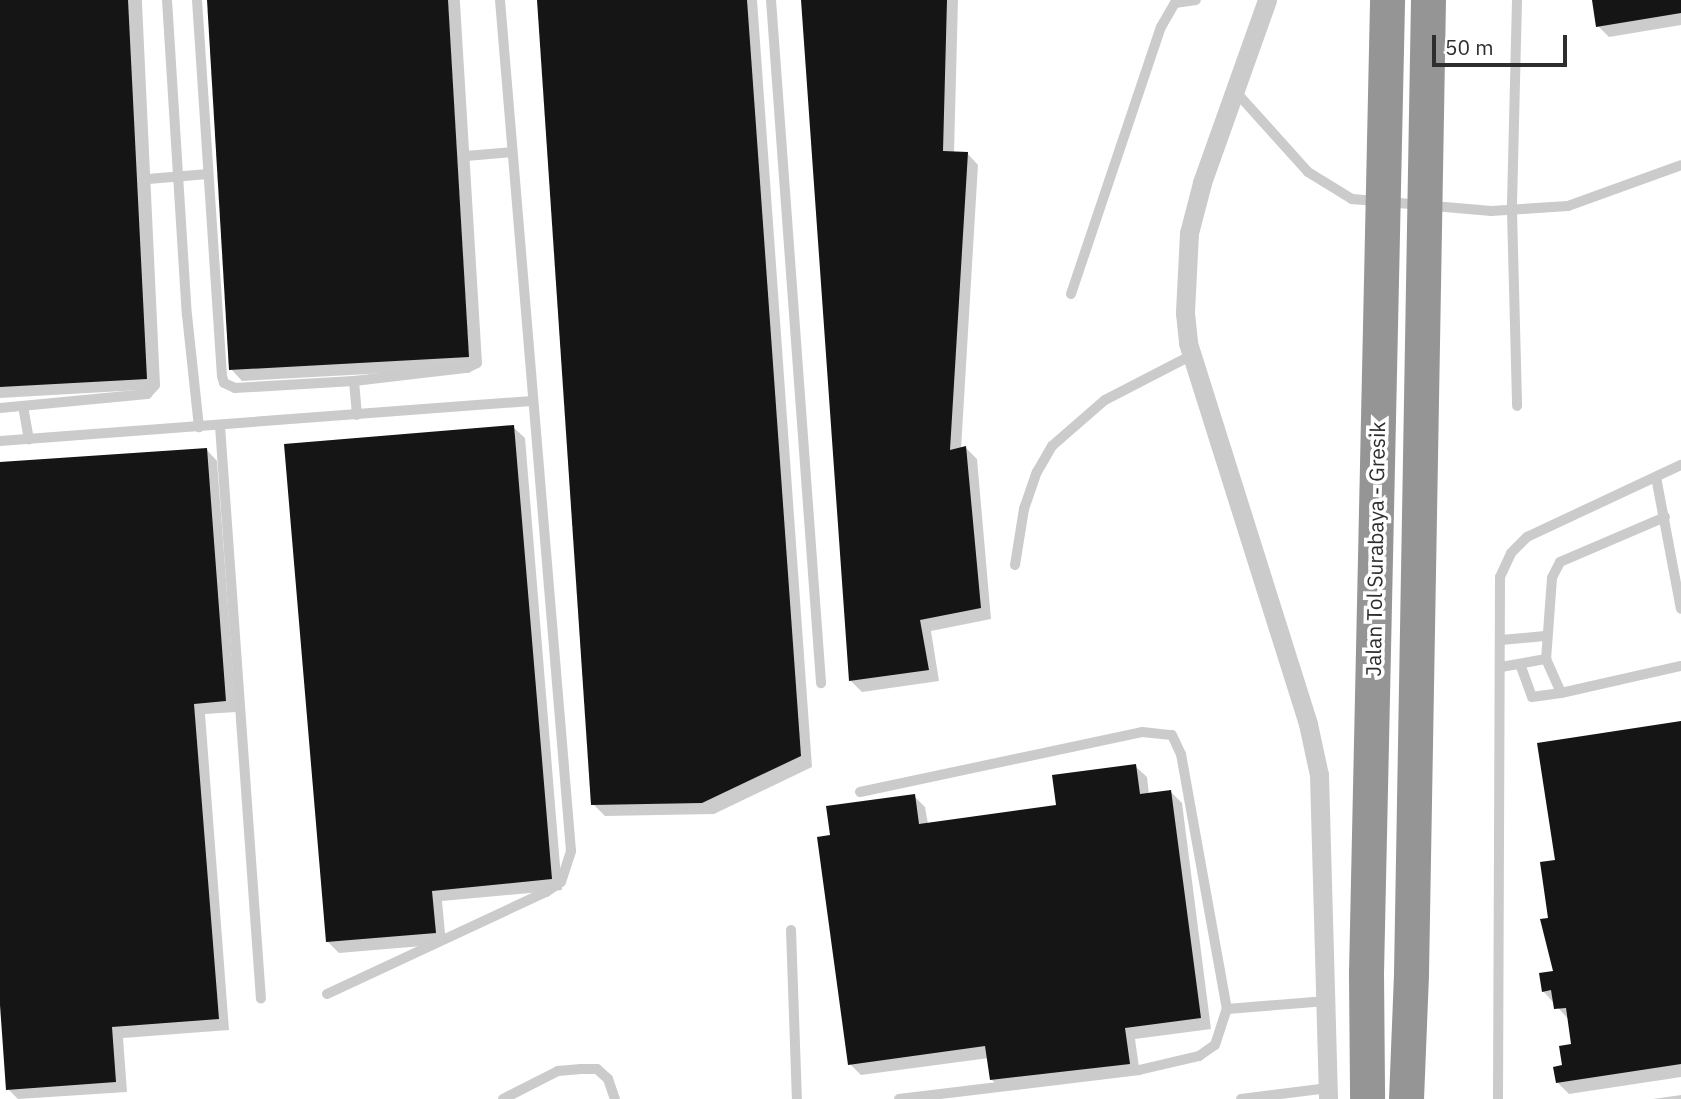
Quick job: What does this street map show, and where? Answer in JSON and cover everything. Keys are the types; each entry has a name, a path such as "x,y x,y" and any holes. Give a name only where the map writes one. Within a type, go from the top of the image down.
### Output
{"highway":[{"name":"Jalan Tol Surabaya - Gresik","path":"1367,1099 1366,972 1387,0"},
{"name":"Jalan Tol Surabaya - Gresik","path":"1406,1099 1411,973 1428,0"}],"street":[{"path":"1267,0 1202,183 1189,233 1184,283 1192,355 1228,479 1308,724 1319,775 1328,1001 1328,1093"}],"lane":[{"path":"0,408 152,390 156,378 137,0"},
{"path":"167,0 178,177 199,428"},
{"path":"197,0 224,383 234,388 354,381 467,368 477,362 455,0"},
{"path":"327,994 546,892 565,875 571,851 531,401 500,0"},
{"path":"771,0 821,683"},
{"path":"1072,295 1161,27 1175,4 1196,0"},
{"path":"1517,0 1512,211 1517,406"},
{"path":"1236,92 1308,172 1352,199 1512,211 1568,206 1681,164"},
{"path":"466,156 512,152"},
{"path":"148,179 208,174"},
{"path":"1015,565 1024,509 1037,472 1052,446 1105,400 1192,355"},
{"path":"354,381 357,415"},
{"path":"0,441 531,401"},
{"path":"23,406 29,439"},
{"path":"220,426 261,999"},
{"path":"1498,1099 1500,578 1511,553 1527,537 1681,465"},
{"path":"1656,477 1681,609"},
{"path":"1561,693 1546,659 1545,636 1552,579 1560,562 1665,517"},
{"path":"1501,640 1545,636"},
{"path":"1501,667 1546,659"},
{"path":"1520,664 1532,697 1681,666"},
{"path":"860,792 1142,732 1172,735 1181,754 1227,1009 1215,1045 1199,1055 1139,1070 899,1099"},
{"path":"791,930 797,1099"},
{"path":"1227,1009 1328,1001"},
{"path":"503,1099 558,1071 597,1069 607,1079 615,1099"},
{"path":"1241,1099 1328,1093"}],"building":[{"path":"0,0 128,0 147,379 0,387"},
{"path":"207,0 448,0 469,357 229,370"},
{"path":"537,0 747,0 801,756 702,803 591,805"},
{"path":"801,0 947,0 943,151 968,152 950,450 966,446 981,608 920,620 929,670 849,681"},
{"path":"1592,0 1681,0 1681,13 1596,27"},
{"path":"514,425 552,879 432,891 436,933 326,942 284,444"},
{"path":"207,448 226,701 194,704 219,1019 112,1027 116,1082 6,1090 0,1005 0,462"},
{"path":"1681,721 1681,1064 1556,1083 1553,1067 1562,1065 1559,1046 1571,1044 1566,1008 1554,1009 1551,990 1542,992 1539,973 1553,971 1540,919 1548,918 1540,862 1555,860 1537,743"},
{"path":"1136,764 1140,794 1171,790 1201,1018 1125,1028 1130,1064 990,1080 985,1046 848,1065 817,837 830,835 826,806 915,794 919,824 1056,805 1052,775"}]}
